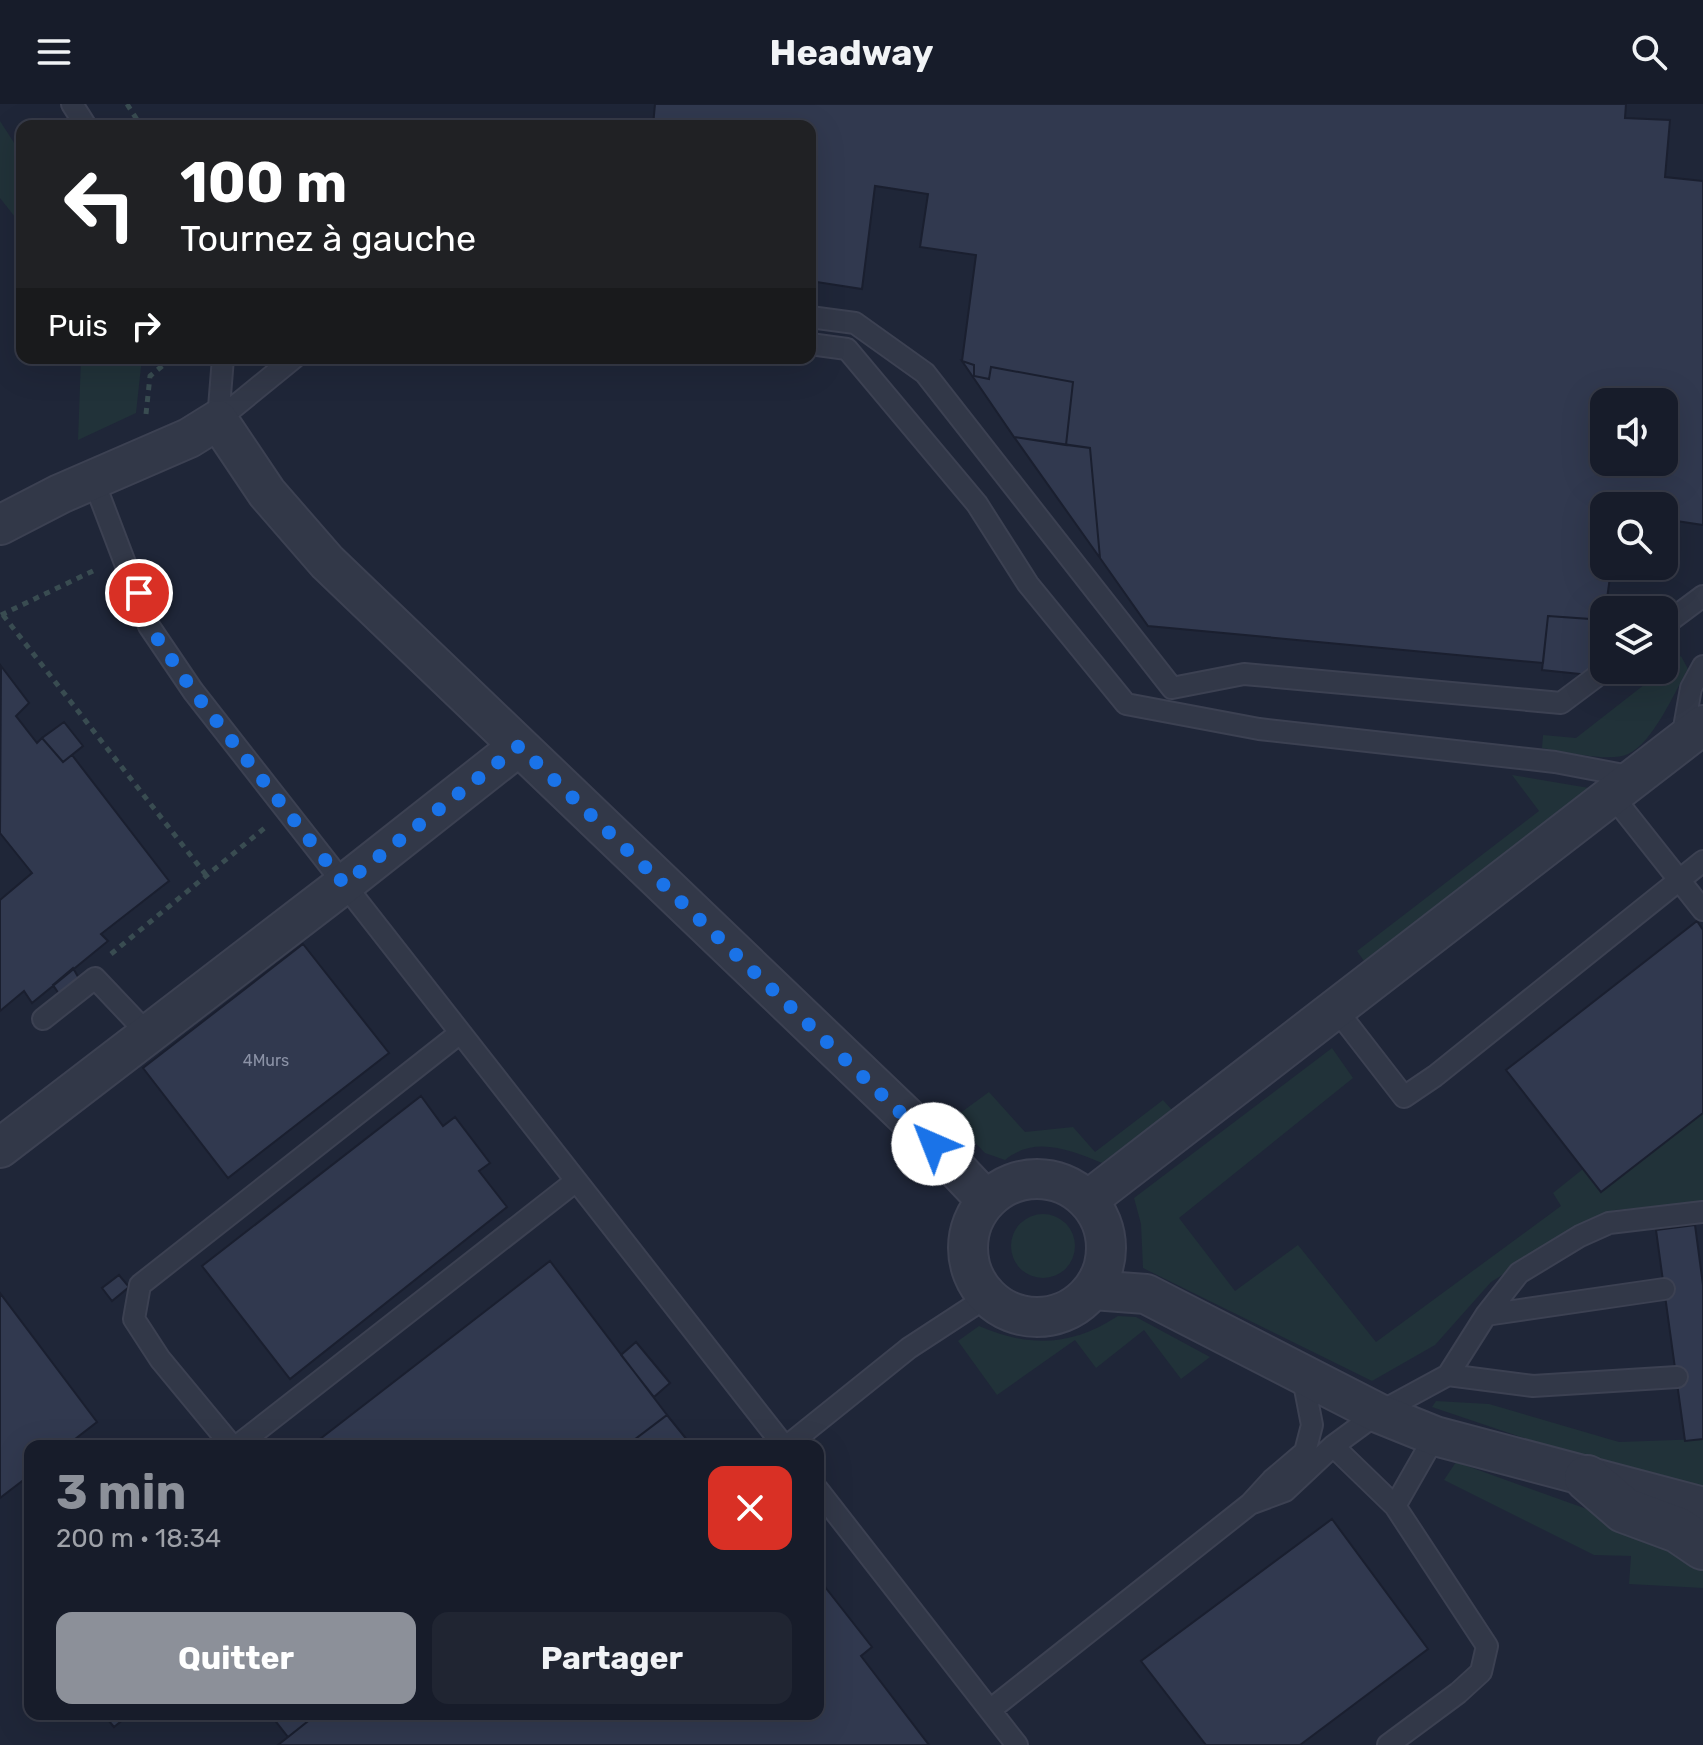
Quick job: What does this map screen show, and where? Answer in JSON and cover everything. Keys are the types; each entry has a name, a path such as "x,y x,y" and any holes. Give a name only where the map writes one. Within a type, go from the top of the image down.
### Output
{"street":[{"path":"0,525 93,479 189,438 218,420 267,493 327,562 915,1125 986,1200"},
{"path":"1088,1200 1692,733"},
{"path":"0,1148 519,746"},
{"path":"1026,1179 1049,1179 1070,1186 1088,1200 1101,1221 1107,1245 1104,1269 1093,1290 1076,1306 1053,1316 1029,1318 1007,1312 987,1297 975,1280 968,1260 968,1238 974,1218 986,1200 1004,1186 1026,1179"},
{"path":"1093,1290 1146,1294 1378,1413 1435,1436 1703,1507"},
{"path":"1587,1478 1624,1510 1678,1530 1703,1547"}],"lane":[{"path":"816,318 855,323 925,373 1172,688 1244,674 1561,703 1590,681"},
{"path":"816,345 847,349 977,504 1028,584 1126,704 1259,729 1555,762 1623,786 1680,880 1703,910"},
{"path":"218,420 223,364"},
{"path":"218,420 287,364"},
{"path":"93,479 139,593 149,626 186,682 780,1440"},
{"path":"1678,615 1703,596"},
{"path":"1692,733 1691,688 1703,666"},
{"path":"1335,1008 1404,1097 1435,1076 1703,861"},
{"path":"43,1019 95,978 148,1034"},
{"path":"229,1440 160,1359 134,1319 140,1285 460,1033"},
{"path":"242,1440 576,1181"},
{"path":"1250,1504 1285,1491 1333,1446 1378,1413 1448,1375 1486,1315 1519,1273 1580,1236 1609,1223 1703,1212"},
{"path":"1486,1315 1664,1289"},
{"path":"793,1440 909,1348 987,1297"},
{"path":"990,1710 1250,1504 1305,1452 1312,1425 1302,1373"},
{"path":"1448,1375 1533,1386 1677,1377"},
{"path":"1395,1506 1435,1436"},
{"path":"1333,1446 1395,1506 1487,1646 1481,1672 1388,1745"},
{"path":"824,1498 1017,1745"}],"path":[{"path":"141,458 150,376 165,364"},
{"path":"139,593 106,565 1,616 206,875"},
{"path":"95,978 114,949 286,811"}],"shaded area":[{"path":"0,121 16,146 16,218 0,198"},
{"path":"81,364 141,364 136,413 78,440"},
{"path":"1681,656 1688,669 1654,729 1628,754 1586,756 1542,748 1543,735 1576,738 1645,684 1678,684 1678,658"},
{"path":"1512,775 1589,788 1364,961 1357,951 1539,811"},
{"path":"1332,1048 1353,1078 1179,1218 1235,1291 1298,1245 1376,1342 1561,1206 1553,1193 1583,1169 1601,1192 1703,1113 1703,1202 1615,1210 1595,1217 1491,1282 1435,1345 1372,1381 1143,1268 1141,1224 1134,1198"},
{"path":"989,1092 1025,1132 1073,1127 1095,1152 1163,1100 1172,1110 1102,1163 1053,1147 1028,1148 1005,1160 985,1153 952,1119"},
{"path":"1043,1214 1055,1216 1066,1223 1073,1234 1073,1258 1066,1269 1055,1276 1043,1278 1031,1276 1020,1269 1013,1258 1011,1246 1013,1234 1020,1223 1031,1216"},
{"path":"1118,1316 1136,1317 1210,1357 1181,1379 1144,1330 1096,1368 1075,1340 997,1395 958,1341 979,1326 1016,1338 1067,1338 1101,1326"},
{"path":"1436,1401 1489,1404 1619,1442 1703,1439 1703,1490 1601,1464 1432,1407"},
{"path":"1456,1462 1598,1513 1703,1566 1703,1588 1629,1584 1631,1556 1594,1555 1444,1480"}],"building":[{"path":"655,104 1626,104 1625,118 1670,120 1665,177 1703,181 1703,525 1678,521 1678,492 1590,492 1590,580 1610,580 1607,596 1590,596 1590,619 1548,616 1543,663 1148,626 1100,558 1090,448 1066,445 1073,382 991,367 989,379 974,376 974,365 962,361 976,255 920,247 928,194 875,186 862,289 816,282 816,120 654,120"},
{"path":"962,361 974,365 974,376 989,379 991,367 1073,382 1066,445 1014,437"},
{"path":"1014,437 1090,448 1100,558"},
{"path":"1548,616 1590,619 1590,675 1542,670"},
{"path":"1,666 29,703 16,716 37,743 42,738 63,762 72,755 169,881 101,934 108,941 32,1003 24,991 0,1011 0,900 32,873 0,833"},
{"path":"64,722 83,746 63,762 42,738"},
{"path":"1697,921 1703,930 1703,1113 1601,1192 1506,1070"},
{"path":"303,944 389,1053 228,1178 143,1068"},
{"path":"73,968 81,982 61,997 53,985"},
{"path":"421,1096 443,1126 455,1117 490,1163 479,1171 507,1207 290,1379 202,1266"},
{"path":"1695,1225 1703,1285 1703,1439 1685,1441 1656,1230"},
{"path":"550,1261 667,1415 634,1440 319,1440"},
{"path":"119,1275 129,1287 112,1301 102,1288"},
{"path":"0,1293 97,1422 74,1440 24,1440 24,1480 0,1498"},
{"path":"636,1342 670,1383 654,1397 621,1355"},
{"path":"667,1415 687,1440 634,1440"},
{"path":"1332,1519 1428,1649 1300,1745 1206,1745 1141,1661"},
{"path":"824,1586 872,1647 861,1656 929,1745 278,1745 309,1720 824,1720"},
{"path":"108,1720 123,1720 114,1727"},
{"path":"275,1720 309,1720 288,1737"}],"route":[{"path":"139,593 149,626 193,691 344,884 519,746 933,1144"}]}
